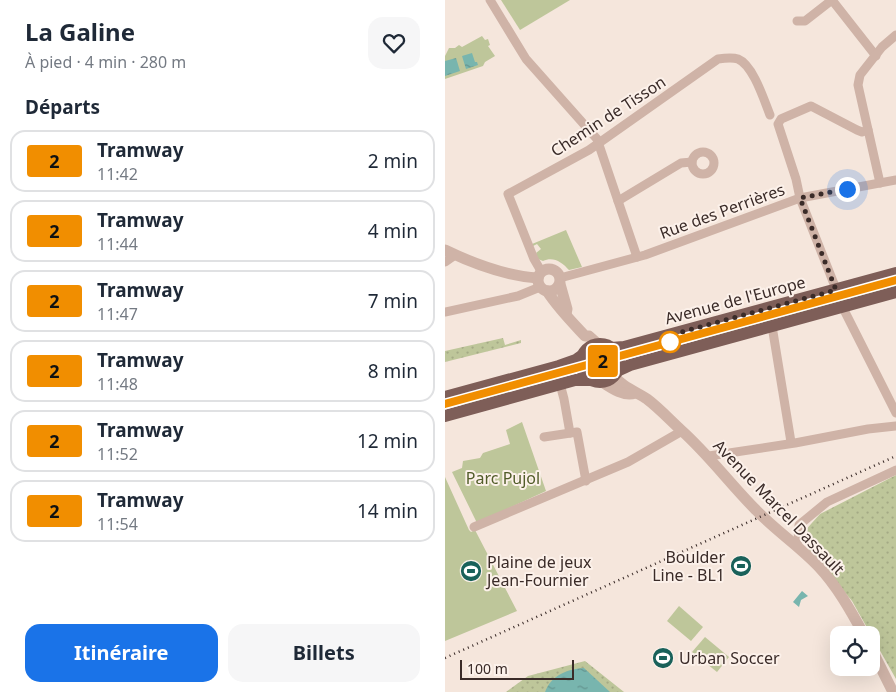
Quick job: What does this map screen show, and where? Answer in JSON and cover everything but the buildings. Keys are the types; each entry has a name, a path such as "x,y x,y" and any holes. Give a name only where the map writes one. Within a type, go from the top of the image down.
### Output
{"main road":[{"name":"Avenue de l'Europe","path":"611,348 624,347 896,273"},
{"path":"445,416 579,379 609,380 616,373 635,364 896,292"},
{"path":"445,397 559,366 576,360 598,344 611,348 615,352 619,360 616,373"},
{"path":"584,353 581,361 582,370 596,381"}],"street":[{"path":"490,0 526,59 599,143 637,257"},
{"path":"797,20 805,21 832,0 876,56"},
{"path":"881,183 859,94 859,75 896,34"},
{"name":"Chemin de Tisson","path":"542,282 508,194 589,150 718,59 727,57 738,59 747,65 771,115"},
{"path":"836,290 800,198 796,179 779,129 779,120 811,106 857,130 862,132 868,130"},
{"path":"618,201 681,163 693,162"},
{"name":"Rue des Perrières","path":"560,281 637,257 800,198 896,180"},
{"path":"445,262 450,252 491,269 542,282 555,289 560,281"},
{"path":"445,312 518,296 542,282 548,268 555,269 560,281 567,308 566,314"},
{"path":"542,282 560,311 566,314 585,336 589,336 598,344"},
{"path":"842,306 896,413"},
{"path":"772,326 791,442"},
{"path":"584,353 583,341 585,336"},
{"name":"Avenue Marcel Dassault","path":"616,373 618,381 647,399 709,456 754,508 817,566 835,587 859,626"},
{"name":"Avenue Marcel Dassault","path":"596,381 619,392 631,395 635,393"},
{"path":"560,384 565,399 570,433"},
{"path":"709,456 896,426"},
{"path":"474,527 628,462 682,431"},
{"path":"544,437 577,432 586,481"},
{"path":"795,545 798,542 799,526 827,502 896,470"},
{"path":"880,666 893,692"}],"green space":[{"path":"501,0 570,0 520,30"},
{"path":"482,36 485,40 488,39 490,45 488,46 495,56 485,62 483,66 445,79 445,56 449,48 455,48 459,45 462,47"},
{"path":"566,230 582,267 569,270 557,261 538,259 536,253 541,249 537,244 533,246 532,244"},
{"path":"896,275 896,289 853,301 849,288"},
{"path":"845,292 848,302 698,343 694,331"},
{"path":"503,338 505,345 521,340 521,343 445,362 445,351"},
{"path":"600,350 609,354 613,363 609,372 600,376 591,372 587,363 591,354"},
{"path":"566,366 569,380 463,408 460,395"},
{"name":"Parc Pujol","path":"522,422 546,491 477,523 452,472 462,468 463,461 480,458 483,453 510,444 506,430"},
{"path":"896,475 896,679 880,651 880,626 866,626 852,601 809,550 802,534 820,514"},
{"name":"Plaine de jeux Jean-Fournier","path":"445,477 469,530 471,532 475,530 517,611 445,641"},
{"path":"679,606 703,627 691,641 667,621"},
{"path":"705,637 729,657 717,672 692,652"},
{"path":"585,661 624,692 506,692 528,676"}],"water":[{"path":"472,53 478,65 466,69 462,56"},
{"path":"456,58 460,71 445,76 445,61"},
{"path":"802,591 808,596 801,600 799,607 793,602"},
{"path":"584,668 610,692 545,692 551,681 556,677 572,670"}],"tram line":[{"name":"2","path":"445,404 896,280"},
{"path":"445,408 896,284"}],"railway":[{"path":"445,658 896,456"}],"place":[{"name":"Boulder Line - BL1","path":"741,566"},
{"name":"Plaine de jeux Jean-Fournier","path":"471,571"},
{"name":"Urban Soccer","path":"663,658"}],"route":[{"path":"670,342 674,334 836,290 800,198 847,189"}]}
